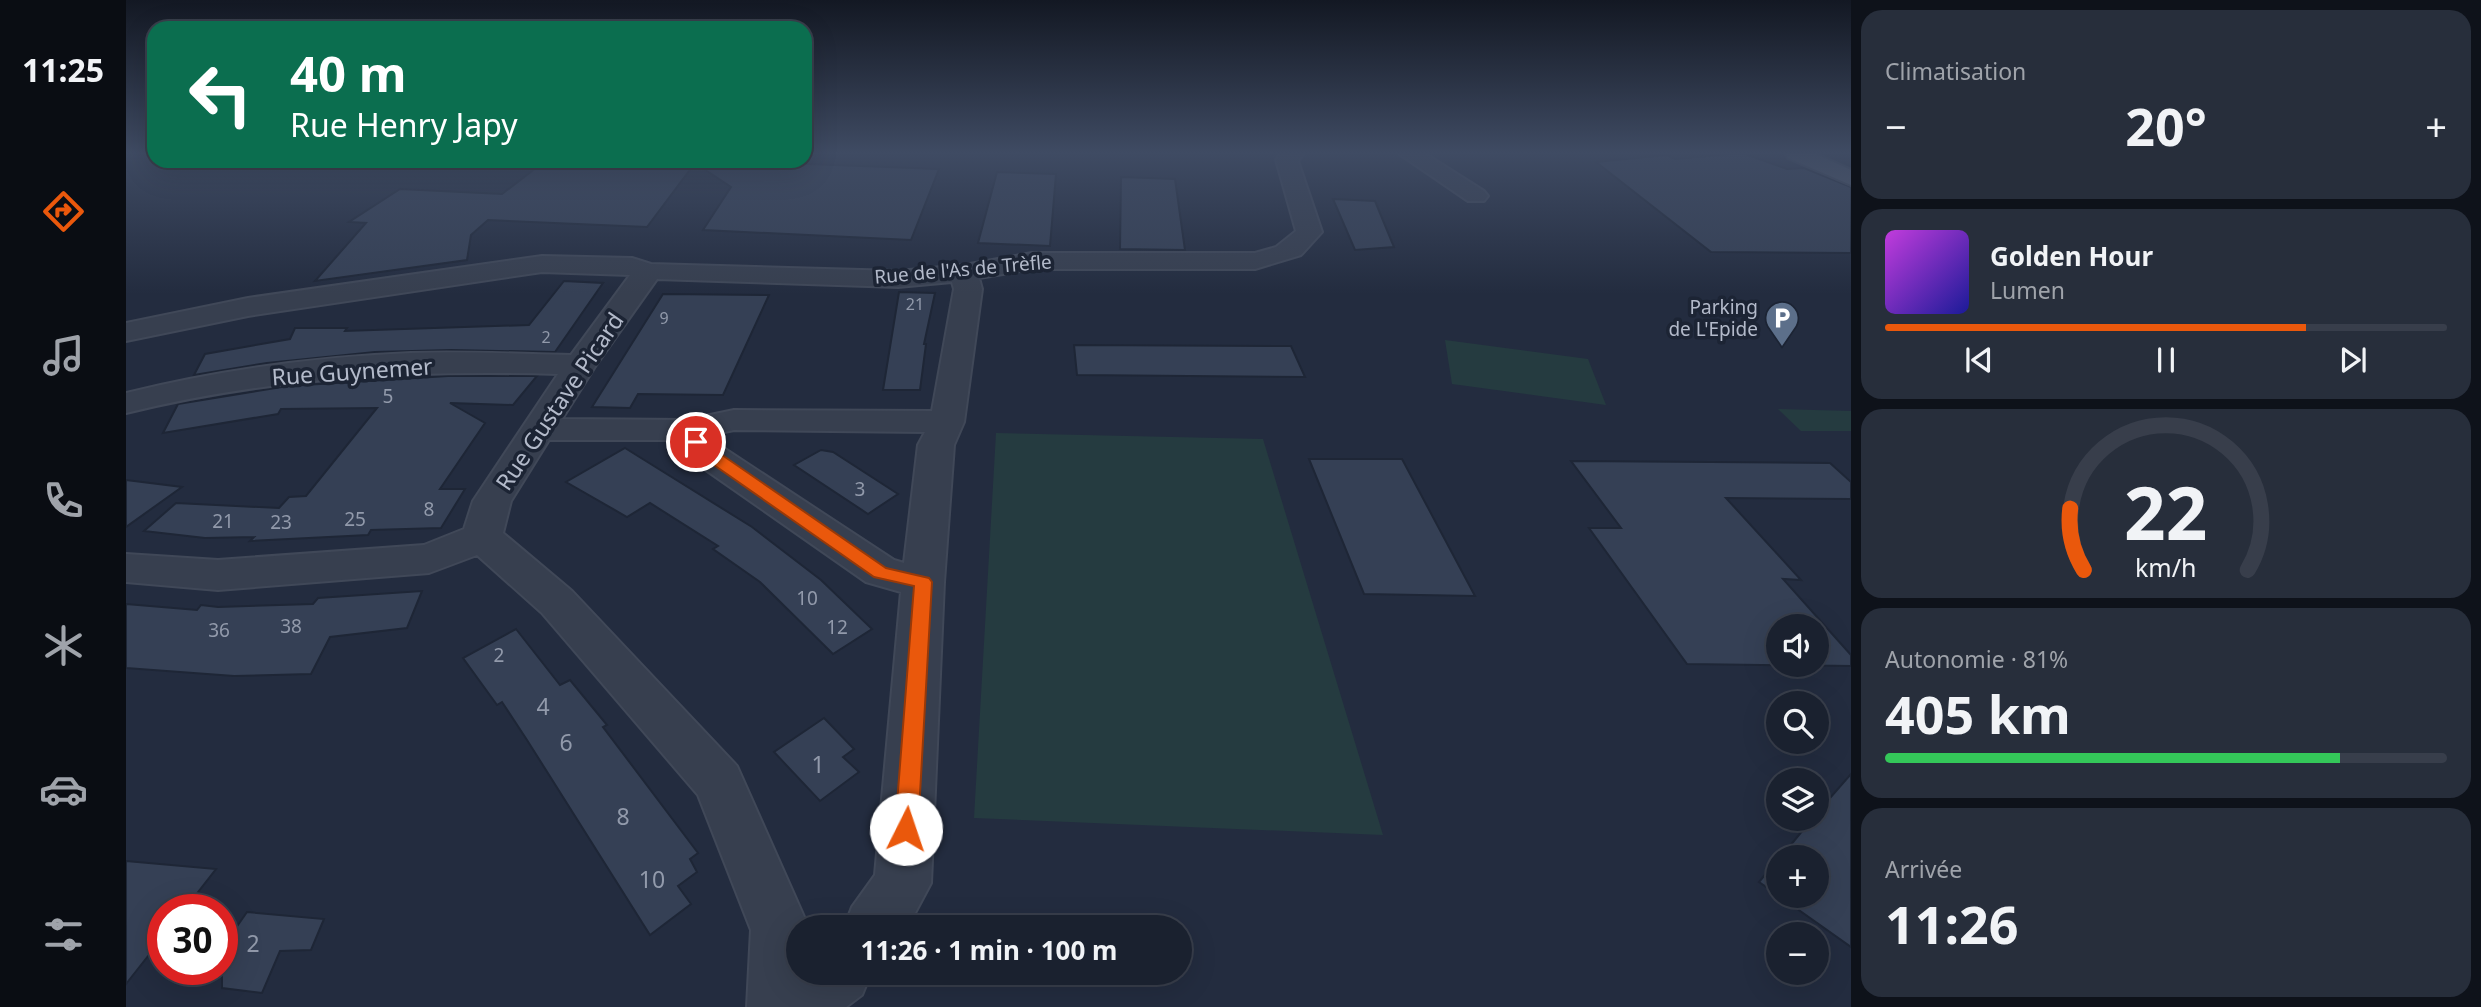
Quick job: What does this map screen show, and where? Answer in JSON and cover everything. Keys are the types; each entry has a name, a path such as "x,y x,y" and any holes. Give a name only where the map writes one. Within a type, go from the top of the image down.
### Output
{"street":[{"name":"Rue de l'As de Trèfle","path":"126,332 248,307 542,264 632,267 649,272 662,270 898,279 964,273 1032,261 1255,261 1284,255 1299,246 1309,232 1299,200"},
{"name":"Rue Gustave Picard","path":"482,537 492,501 580,365 641,279 649,272"},
{"path":"882,915 903,883 923,582 936,445 947,422 968,289 964,273"},
{"name":"Rue Guynemer","path":"126,403 285,374 391,363 580,365"},
{"path":"538,429 686,430 734,421 947,422"},
{"path":"686,430 706,453 881,572 923,582"},
{"path":"126,568 218,575 429,559 482,537 557,602 719,782 781,930 778,1007"},
{"path":"795,1007 824,985"}],"green space":[{"path":"1445,340 1588,359 1606,405 1452,384"},
{"path":"1778,409 1851,411 1851,431 1801,431"},
{"path":"996,433 1263,439 1383,835 974,818"}],"building":[{"path":"383,200 667,200 647,227 488,220 471,235 467,260 315,281 366,223 349,222"},
{"path":"723,200 927,200 911,240 703,230"},
{"path":"990,200 1054,200 1050,246 978,243"},
{"path":"1121,200 1178,200 1185,250 1120,249"},
{"path":"1333,200 1375,201 1394,247 1355,250"},
{"path":"1645,200 1851,200 1851,253 1711,252"},
{"path":"564,281 603,283 555,352 375,352 267,363 194,375 205,354 290,339 295,328 347,328 345,331 529,325"},
{"path":"899,292 935,293 924,344 920,390 883,390"},
{"path":"663,294 769,295 723,395 638,394 630,408 592,407"},
{"path":"1074,345 1291,346 1305,377 1077,375"},
{"path":"448,376 537,376 513,405 450,403 485,423 440,489 465,489 441,528 371,530 368,535 250,541 254,537 205,538 144,531 176,503 279,508 289,497 306,496 377,408 281,409 278,414 163,433 178,404 288,386"},
{"path":"625,448 752,527 821,580 872,629 833,654 760,582 713,549 718,546 650,503 627,517 566,482"},
{"path":"821,450 833,452 898,494 868,514 794,465"},
{"path":"1309,459 1402,459 1475,596 1364,594"},
{"path":"1571,461 1830,463 1851,482 1851,499 1726,498 1801,580 1783,579 1814,614 1766,614 1766,665 1687,664 1589,528 1621,528"},
{"path":"126,480 182,487 126,527"},
{"path":"422,591 407,628 330,637 311,674 234,676 126,668 126,604 197,610 201,605 218,607 313,604 318,598"},
{"path":"516,629 560,685 570,680 607,725 603,727 698,853 690,859 697,872 678,886 691,904 650,935 502,702 497,705 463,658"},
{"path":"1829,630 1851,655 1851,666 1829,666"},
{"path":"824,718 854,749 843,757 859,772 820,801 774,752"},
{"path":"1851,774 1851,947 1829,931 1829,922 1816,922 1796,908 1829,908 1829,845 1791,845 1802,831 1829,831 1829,799"},
{"path":"126,861 216,869 196,894 147,894 147,957 126,984"},
{"path":"1766,874 1766,887 1759,882"},
{"path":"247,912 324,919 311,950 280,951 262,993 222,988 222,985 238,985 238,925"}],"place":[{"name":"Parking de L'Epide","path":"1782,348"}],"route":[{"path":"696,442 706,453 881,572 923,582 906,829"}]}
